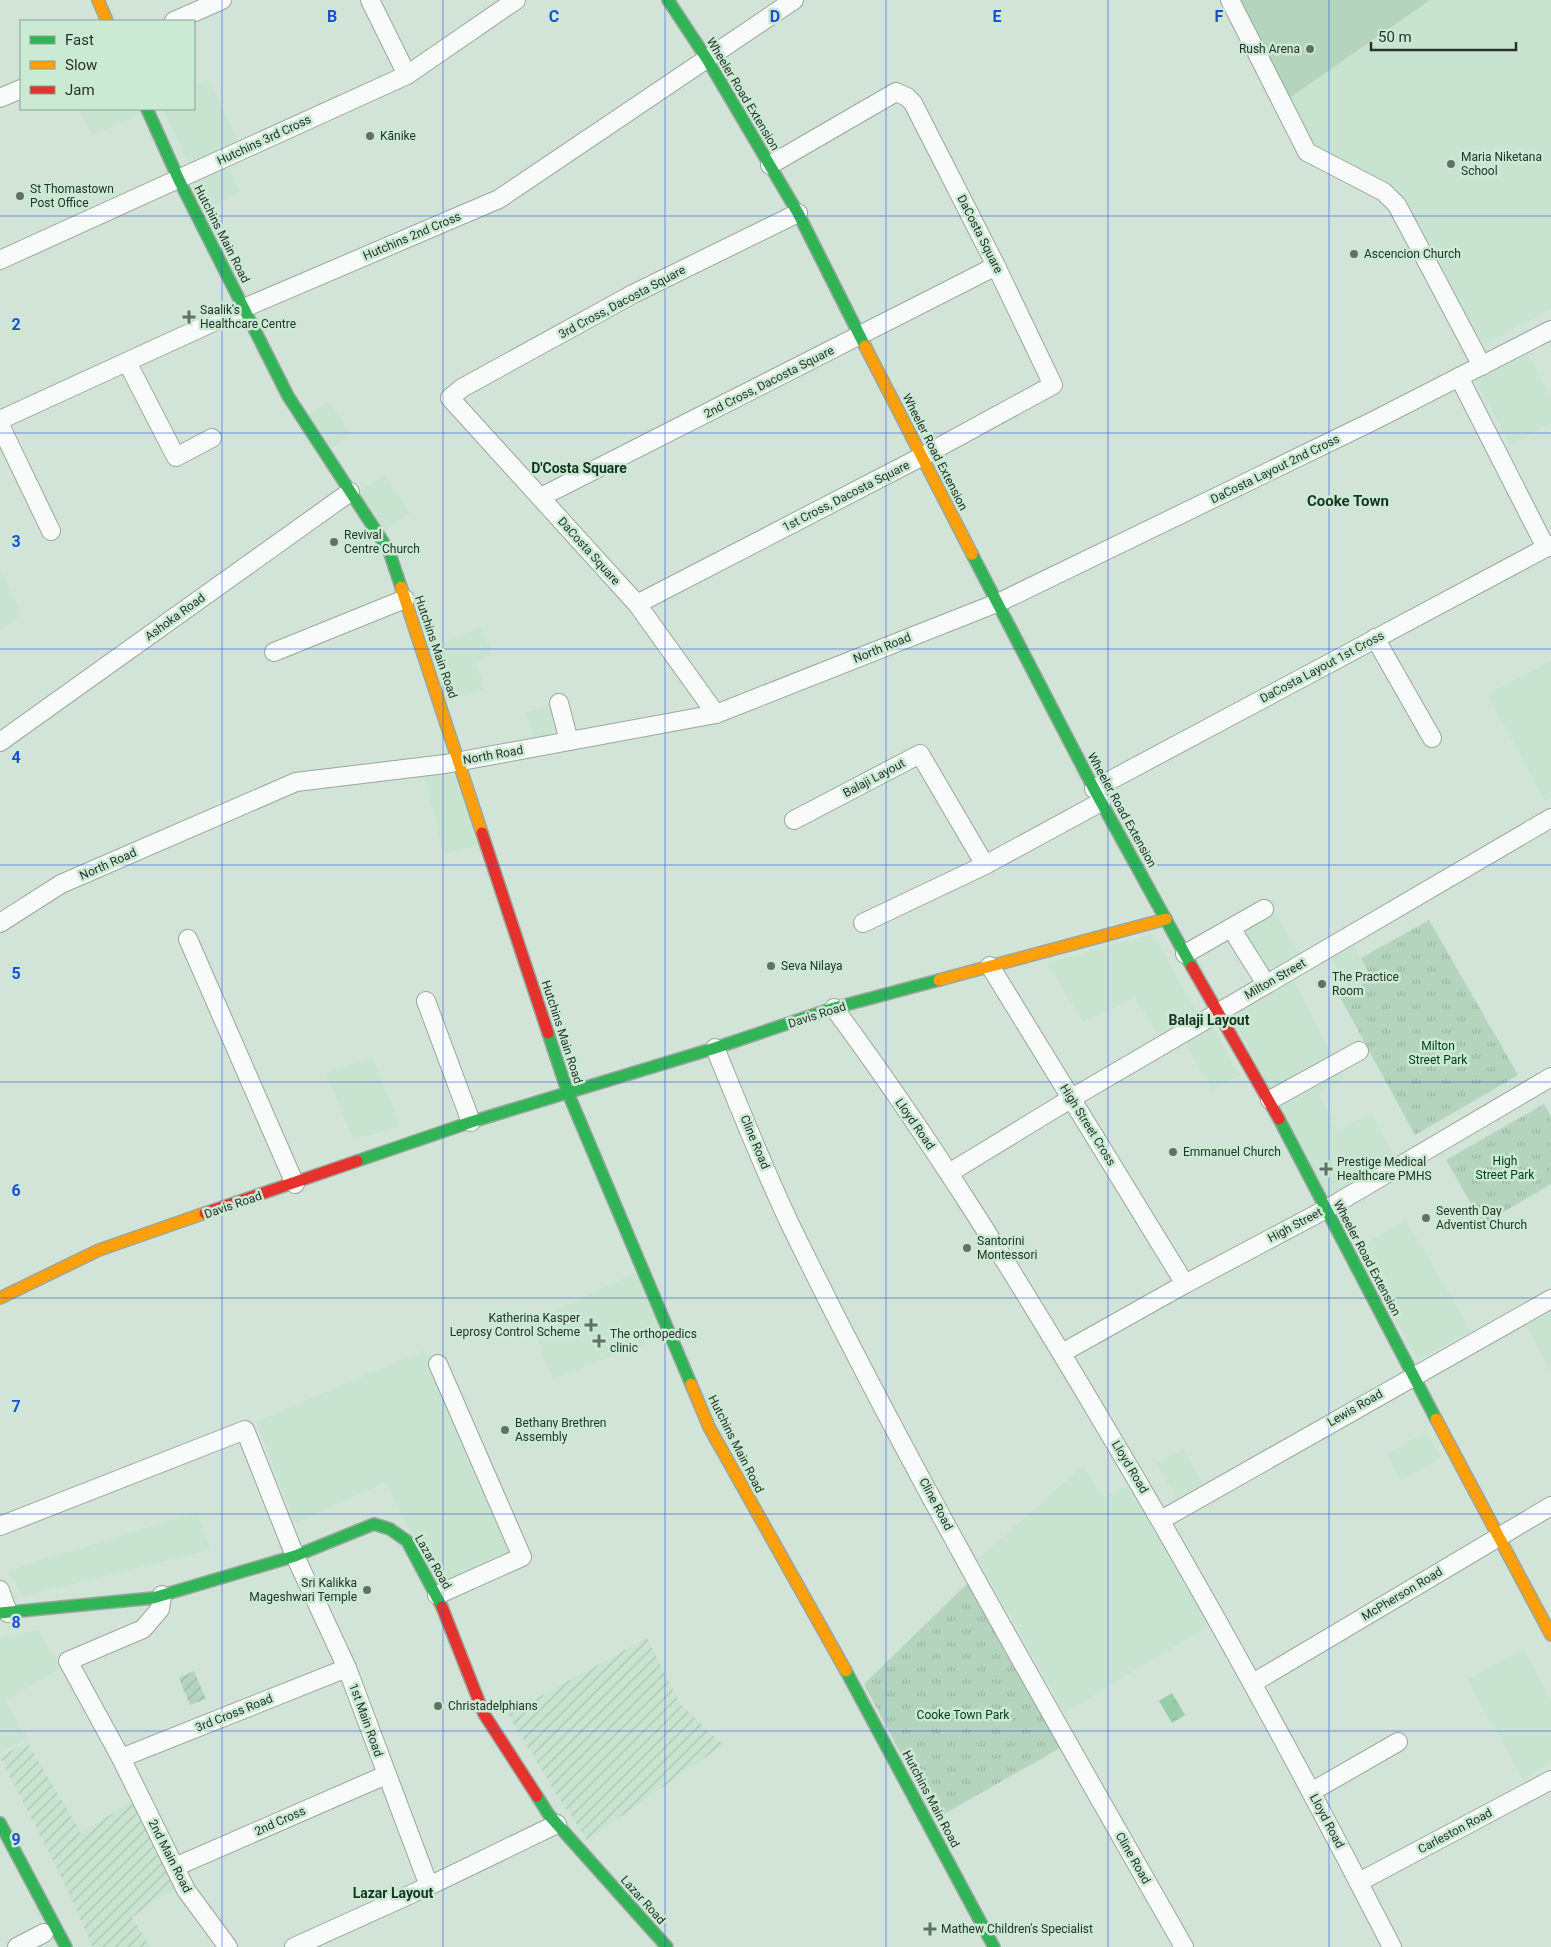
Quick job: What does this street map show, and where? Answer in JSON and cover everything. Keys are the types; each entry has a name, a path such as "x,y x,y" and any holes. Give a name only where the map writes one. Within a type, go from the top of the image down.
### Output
{"street":[{"path":"98,0 107,20"},
{"path":"176,20 222,0"},
{"path":"370,0 407,74"},
{"name":"Hutchins 3rd Cross","path":"0,260 179,180 407,74 516,0"},
{"name":"Wheeler Road Extension","path":"668,0 706,59 798,213 862,335 921,458 1097,796 1217,1014 1270,1100 1325,1209 1551,1635"},
{"name":"Hutchins 2nd Cross","path":"0,420 244,308 499,199 794,0"},
{"path":"1230,0 1307,152 1384,192 1397,205 1482,366"},
{"path":"0,98 20,89"},
{"name":"DaCosta Square","path":"770,165 896,92 907,97 913,103 996,266 1053,385"},
{"name":"Hutchins Main Road","path":"147,110 179,180 288,396 389,551 460,761 568,1093 709,1426 865,1705 994,1947"},
{"name":"3rd Cross, Dacosta Square","path":"450,398 462,388 633,294 798,213"},
{"name":"2nd Cross, Dacosta Square","path":"541,497 996,266"},
{"name":"DaCosta Layout 2nd Cross","path":"997,603 1459,378 1551,330"},
{"path":"127,362 176,457 212,438"},
{"path":"1459,378 1548,546"},
{"name":"1st Cross, Dacosta Square","path":"637,604 921,458 1053,385"},
{"name":"DaCosta Square","path":"450,398 637,604 716,714"},
{"path":"0,425 51,531"},
{"name":"Ashoka Road","path":"0,742 350,492"},
{"name":"DaCosta Layout 1st Cross","path":"1097,796 1375,638 1548,546"},
{"path":"274,652 405,599"},
{"name":"North Road","path":"0,923 61,884 296,782 460,761 716,714 997,603"},
{"path":"1375,638 1432,738"},
{"path":"559,703 569,741"},
{"name":"Balaji Layout","path":"794,820 920,754 986,865"},
{"path":"863,923 986,865 1097,796"},
{"name":"Milton Street","path":"950,1173 1072,1098 1266,984 1385,917 1551,818"},
{"path":"1185,954 1264,909"},
{"name":"Davis Road","path":"0,1298 99,1250 471,1122 715,1048 834,1008 1166,919"},
{"path":"1232,928 1266,984"},
{"path":"188,938 295,1184"},
{"name":"High Street Cross","path":"990,966 1185,1284"},
{"path":"426,1001 471,1122"},
{"name":"Lloyd Road","path":"834,1008 950,1173 1062,1353 1161,1520 1253,1683 1392,1947"},
{"name":"Cline Road","path":"715,1048 789,1220 878,1395 984,1595 1184,1947"},
{"path":"1270,1100 1359,1051"},
{"name":"High Street","path":"1062,1353 1325,1209 1551,1078"},
{"name":"Lewis Road","path":"1161,1520 1551,1299"},
{"path":"437,1595 522,1557 438,1364"},
{"name":"1st Main Road","path":"0,1526 245,1430 295,1556 347,1668 429,1886"},
{"name":"McPherson Road","path":"1253,1683 1551,1506"},
{"name":"Lazar Road","path":"4,1613 162,1595 295,1556 374,1524 390,1529 408,1541 437,1595 484,1714 549,1815 667,1947"},
{"path":"0,1590 4,1613"},
{"name":"2nd Main Road","path":"162,1595 160,1609 143,1629 68,1661 121,1758 186,1890 228,1947"},
{"name":"3rd Cross Road","path":"121,1758 347,1668"},
{"path":"1311,1792 1398,1742"},
{"name":"2nd Cross","path":"175,1867 386,1774"},
{"name":"Carleston Road","path":"1359,1882 1551,1780"},
{"path":"0,1823 66,1947"},
{"path":"294,1947 429,1886 557,1824"},
{"path":"17,1947 44,1933"}],"shaded area":[{"name":"Maria Niketana School","path":"1430,0 1551,0 1551,309 1484,345 1390,183 1312,145 1288,99"},
{"path":"209,79 239,142 189,165 163,110 195,110 195,86"},
{"path":"79,110 140,110 142,113 91,136"},
{"path":"227,161 240,192 205,209 191,177"},
{"path":"1525,350 1551,398 1551,423 1510,445 1473,376"},
{"path":"329,401 351,434 328,450 306,417"},
{"path":"385,475 410,513 380,534 356,493"},
{"path":"0,570 21,614 0,631"},
{"path":"480,627 492,653 475,663 485,689 445,702 426,650"},
{"path":"1551,661 1551,797 1544,801 1488,694"},
{"path":"558,704 567,739 534,744 526,712"},
{"path":"458,768 482,845 443,854 424,772"},
{"path":"1273,909 1300,954 1267,976 1240,928"},
{"path":"1153,934 1198,1015 1160,1038 1135,998 1083,1022 1047,963"},
{"path":"1353,944 1373,979 1350,992 1331,958"},
{"path":"1293,979 1344,1079 1319,1093 1338,1130 1371,1113 1396,1160 1329,1199 1231,1015"},
{"path":"1212,1025 1240,1075 1212,1090 1184,1041"},
{"path":"372,1057 401,1127 353,1139 326,1074"},
{"path":"1406,1220 1471,1331 1418,1360 1354,1250"},
{"path":"638,1272 665,1337 553,1378 530,1322"},
{"path":"1551,1311 1551,1373 1526,1325"},
{"path":"425,1350 515,1553 440,1587 386,1482 295,1523 256,1422"},
{"path":"1426,1432 1441,1458 1400,1481 1386,1454"},
{"path":"1183,1449 1202,1484 1176,1498 1157,1463"},
{"path":"1083,1466 1103,1498 1129,1485 1214,1622 1065,1713 978,1559"},
{"path":"198,1512 210,1550 24,1596 7,1571"},
{"path":"38,1630 61,1667 6,1701 27,1738 0,1753 0,1638"},
{"path":"647,1638 680,1704 723,1745 587,1840 555,1792 508,1714"},
{"path":"1523,1649 1551,1699 1551,1763 1523,1779 1467,1680"},
{"path":"27,1742 81,1833 135,1799 179,1885 132,1917 150,1947 93,1947 59,1872 0,1757"}],"green space":[{"name":"Rush Arena","path":"1236,0 1430,0 1288,99"},
{"name":"Milton Street Park","path":"1429,920 1518,1075 1415,1135 1340,997 1372,979 1361,958"},
{"name":"High Street Park","path":"1544,1104 1551,1116 1551,1184 1483,1224 1446,1160"},
{"name":"Cooke Town Park","path":"971,1580 1065,1745 935,1819 864,1684"},
{"path":"194,1671 206,1699 190,1705 179,1678"}],"water":[{"path":"1172,1693 1185,1715 1172,1723 1159,1701"}],"traffic: fast":[{"path":"668,0 707,59 798,213 865,346"},
{"path":"147,110 179,180 288,396 389,551 401,587"},
{"path":"972,554 1094,789 1192,967"},
{"path":"357,1161 471,1122 715,1048 834,1008 939,980"},
{"path":"548,1033 568,1093 691,1384"},
{"path":"1279,1119 1436,1419"},
{"path":"0,1613 153,1598 295,1556 374,1524 390,1529 407,1541 442,1607"},
{"path":"846,1671 994,1947"},
{"path":"537,1796 549,1815 667,1947"},
{"path":"0,1823 66,1947"}],"traffic: slow":[{"path":"98,0 107,20"},
{"path":"865,346 972,554"},
{"path":"401,587 482,833"},
{"path":"939,980 1166,919"},
{"path":"0,1298 99,1250 205,1213"},
{"path":"691,1384 709,1427 846,1671"},
{"path":"1436,1419 1551,1635"}],"traffic: jam":[{"path":"482,833 548,1033"},
{"path":"1192,967 1279,1119"},
{"path":"205,1213 357,1161"},
{"path":"442,1607 484,1714 537,1796"}],"place":[{"name":"Rush Arena","path":"1310,49"},
{"name":"Kānike","path":"370,136"},
{"name":"Maria Niketana School","path":"1451,164"},
{"name":"St Thomastown Post Office","path":"20,196"},
{"name":"Ascencion Church","path":"1354,254"},
{"name":"Saalik's Healthcare Centre","path":"189,317"},
{"name":"Revival Centre Church","path":"334,542"},
{"name":"Seva Nilaya","path":"771,966"},
{"name":"The Practice Room","path":"1322,984"},
{"name":"Emmanuel Church","path":"1173,1152"},
{"name":"Prestige Medical Healthcare PMHS","path":"1326,1169"},
{"name":"Seventh Day Adventist Church","path":"1426,1218"},
{"name":"Santorini Montessori","path":"967,1248"},
{"name":"Katherina Kasper Leprosy Control Scheme","path":"591,1325"},
{"name":"The orthopedics clinic","path":"599,1341"},
{"name":"Bethany Brethren Assembly","path":"505,1430"},
{"name":"Sri Kalikka Mageshwari Temple","path":"367,1590"},
{"name":"Christadelphians","path":"438,1706"},
{"name":"Mathew Children's Specialist","path":"930,1929"}],"district":[{"name":"D'Costa Square","path":"579,468"},
{"name":"Cooke Town","path":"1348,501"},
{"name":"Balaji Layout","path":"1209,1020"},
{"name":"Lazar Layout","path":"393,1893"}]}
